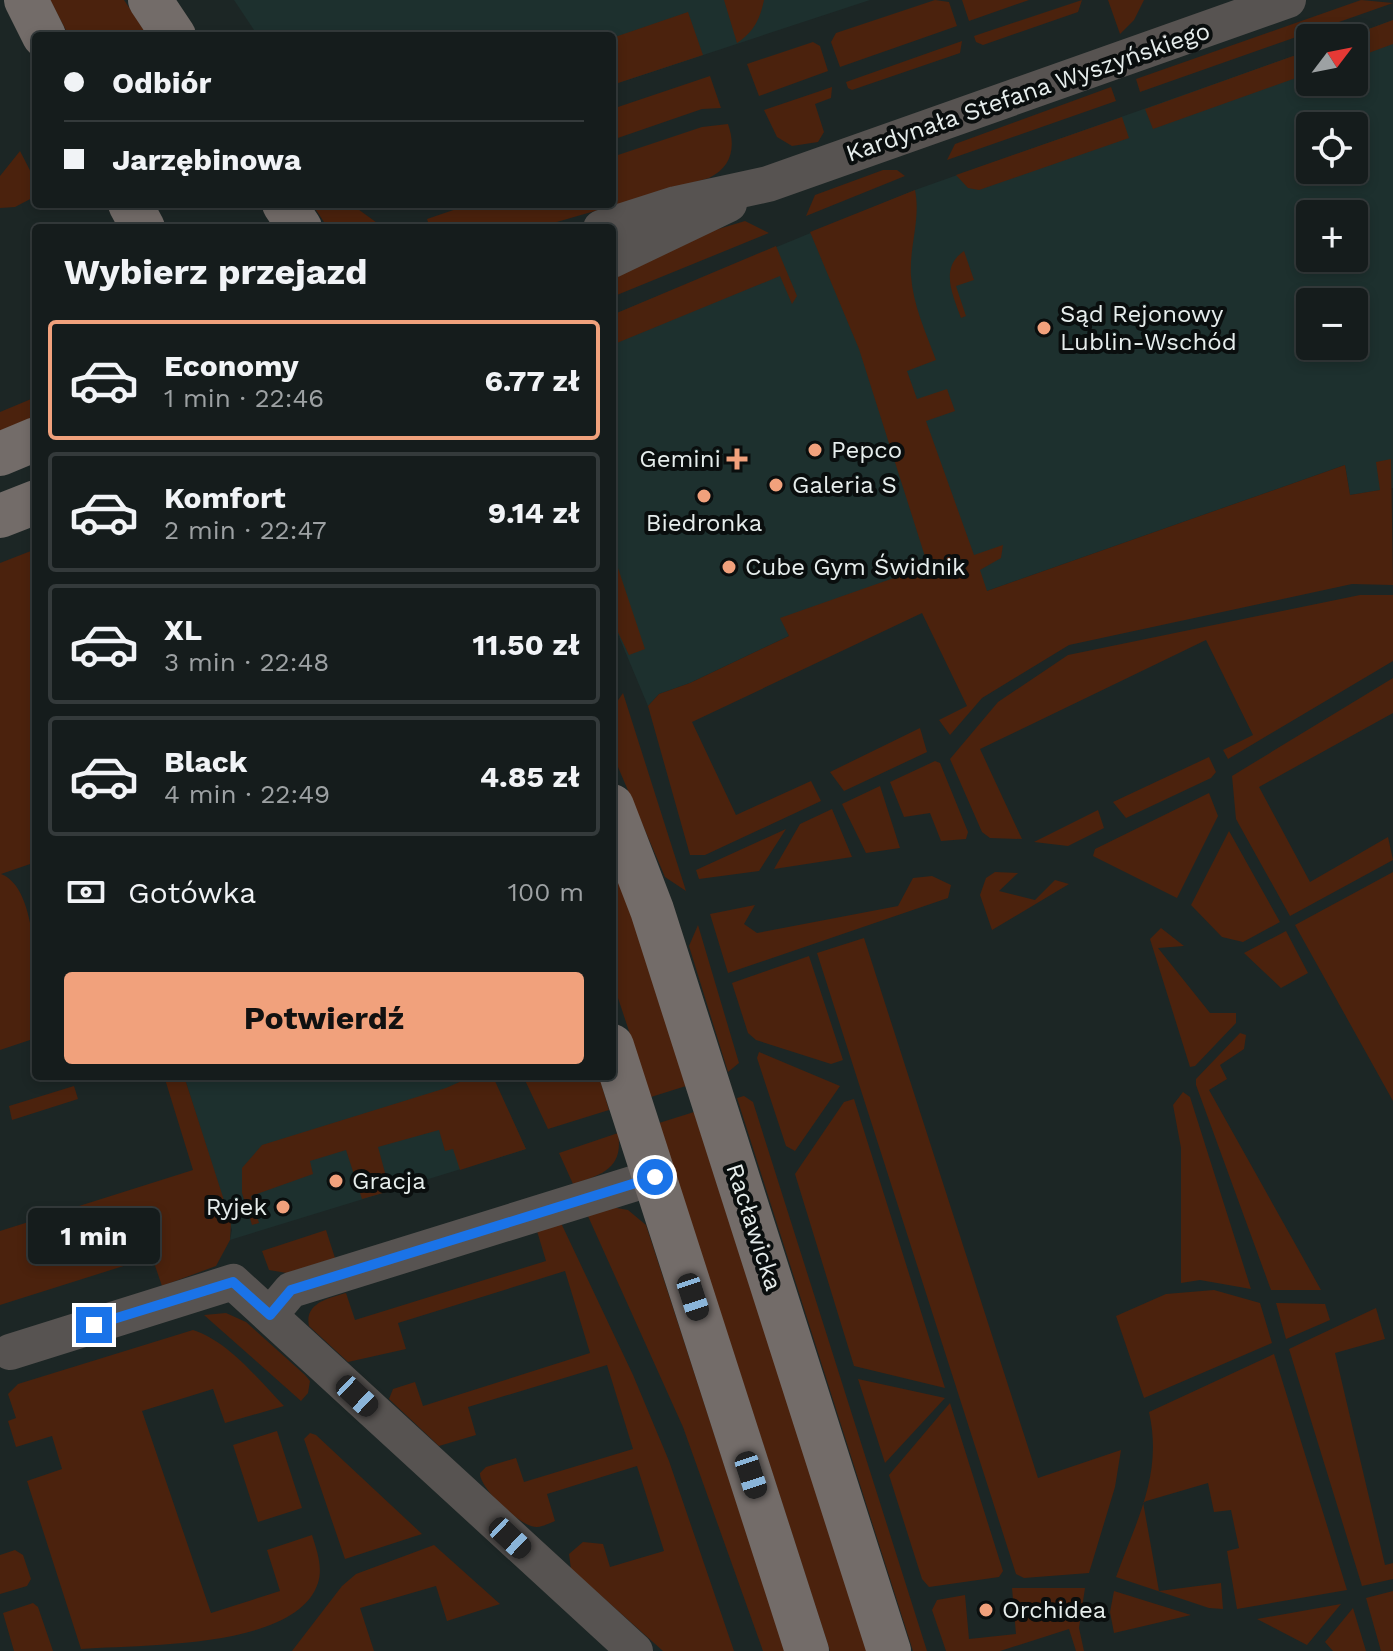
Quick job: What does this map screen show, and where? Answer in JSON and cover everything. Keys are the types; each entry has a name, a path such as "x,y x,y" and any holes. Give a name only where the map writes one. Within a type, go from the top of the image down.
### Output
{"street":[{"path":"26,0 42,32"},
{"path":"150,0 171,32"},
{"name":"Kardynała Stefana Wyszyńskiego","path":"616,258 768,184 1288,0"},
{"name":"Kardynała Stefana Wyszyńskiego","path":"614,224 676,204 768,184"},
{"path":"0,454 32,441"},
{"path":"0,516 32,504"},
{"name":"Racławicka","path":"616,816 652,910 889,1651"},
{"path":"616,1058 807,1651"},
{"path":"270,1315 291,1290 655,1177"},
{"path":"10,1352 233,1282 635,1651"}],"shaded area":[{"path":"50,0 124,0 145,32 67,32"},
{"path":"234,0 870,0 616,84 616,32 255,32"},
{"path":"724,0 764,0 755,24 737,43"},
{"path":"935,0 949,2 957,26 840,67 831,42 836,33"},
{"path":"962,0 1029,0 969,21"},
{"path":"1082,0 1078,12 983,45 976,42 974,36"},
{"path":"1108,0 1144,0 1134,20 1120,34"},
{"path":"1361,0 1393,3 1333,24 1296,24 1296,37 1140,92 1136,79"},
{"path":"688,12 703,55 616,84 616,37"},
{"path":"1393,20 1393,488 1350,495 1345,465 987,591 781,618 789,636 690,683 659,694 648,706 616,630 616,313 915,190 1296,55 1296,96 1368,96 1368,29"},
{"path":"1393,20 1393,44 1368,53 1368,29"},
{"path":"962,41 960,53 852,90 848,88 846,82"},
{"path":"813,42 820,46 828,71 759,96 747,64"},
{"path":"1296,55 1296,78 1153,129 1145,109"},
{"path":"710,76 721,108 702,109 616,139 616,108"},
{"path":"832,87 831,98 815,104 824,132 818,142 792,146 777,137 764,110"},
{"path":"1111,87 1116,101 947,160 955,144"},
{"path":"1122,117 1129,138 979,190 968,188 956,175"},
{"path":"728,124 732,148 723,168 709,178 616,205 616,156 702,127"},
{"path":"20,151 32,174 32,198 15,207 0,208 0,176"},
{"path":"883,170 897,170 905,176 806,216 815,195"},
{"path":"915,190 917,212 911,265 912,287 936,360 907,371 917,399 947,389 955,411 926,421 974,555 1003,545 1001,558 980,570 987,591 1345,465 1350,495 1380,490 1376,462 1391,459 1393,585 1352,584 1069,645 982,698 950,735 939,720 967,706 922,613 692,722 736,815 811,781 821,801 705,855 690,855 648,706 659,694 690,683 789,636 780,618 928,566 859,349 810,232"},
{"path":"315,208 356,208 378,224 325,224"},
{"path":"459,208 605,208 550,224 429,224 427,219"},
{"path":"745,221 769,233 616,295 616,276 692,237"},
{"path":"776,246 797,296 792,304 780,276 616,343 616,313"},
{"path":"964,251 974,280 956,286 966,316 961,318 950,274 956,258"},
{"path":"32,399 32,418 0,431 0,412"},
{"path":"32,551 32,863 1,874 14,884 24,901 30,923 32,1039 0,1050 0,563"},
{"path":"616,562 645,649 629,655 616,628"},
{"path":"1360,595 1393,595 1393,661 1228,759 1223,750 1253,735 1206,640 980,749 1022,839 990,838 982,832 950,759 998,702 1068,655"},
{"path":"1393,678 1393,713 1259,787 1310,882 1388,837 1393,860 1290,916 1236,819 1232,776"},
{"path":"623,693 686,891 665,877 616,762 616,703"},
{"path":"920,728 927,752 844,791 830,772"},
{"path":"1209,757 1216,772 1211,778 1126,818 1113,802"},
{"path":"935,761 940,763 968,832 966,839 941,841 930,813 904,817 890,782"},
{"path":"880,786 900,848 866,853 842,804"},
{"path":"1209,793 1218,816 1177,898 1093,856 1095,849"},
{"path":"832,809 852,857 774,869 800,824"},
{"path":"1098,810 1104,828 1068,846 1034,842"},
{"path":"786,829 759,871 699,879 696,870"},
{"path":"1229,831 1280,922 1243,942 1222,937 1191,905"},
{"path":"616,872 632,913 686,1086 651,1097 616,992"},
{"path":"995,872 1018,873 999,891 1035,900 1055,880 1069,884 992,930 980,895 986,878"},
{"path":"1393,872 1393,1101 1295,925"},
{"path":"932,876 951,885 948,898 728,973 710,914 755,905 744,924 757,933 898,906 913,878"},
{"path":"698,925 739,1063 728,1072 689,946"},
{"path":"1161,928 1184,946 1158,948 1210,1013 1236,1013 1236,1023 1195,1066 1190,1067 1150,939"},
{"path":"1286,931 1308,973 1281,988 1244,953"},
{"path":"864,938 1038,1478 1121,1450 1115,1487 1089,1573 1024,1578 1016,1574 817,953"},
{"path":"809,956 843,1060 831,1064 756,1040 748,1033 732,983"},
{"path":"1240,1033 1246,1035 1244,1049 1220,1065 1227,1079 1209,1090 1321,1290 1271,1290 1196,1085 1196,1079"},
{"path":"759,1052 840,1086 795,1151 786,1146 757,1058"},
{"path":"165,1080 185,1080 231,1222 230,1240 216,1266 162,1286 152,1257 0,1305 0,1231 193,1170"},
{"path":"185,1080 494,1080 526,1149 230,1240 232,1230"},
{"path":"464,1080 495,1081 526,1149 460,1170 453,1149 445,1151 439,1130 378,1147 390,1191 362,1199 346,1150 310,1161 313,1174 251,1196 259,1223 252,1225 242,1193 242,1168 262,1145"},
{"path":"525,1080 600,1080 609,1110 548,1129"},
{"path":"74,1086 78,1099 12,1120 9,1106"},
{"path":"1183,1092 1190,1097 1251,1289 1200,1280 1181,1283 1181,1148 1173,1105"},
{"path":"744,1096 753,1102 927,1651 913,1651 737,1098"},
{"path":"854,1099 945,1388 854,1366 795,1174 844,1102"},
{"path":"694,1112 867,1651 830,1651 659,1123"},
{"path":"618,1133 618,1154 609,1168 573,1184 559,1153"},
{"path":"611,1207 628,1210 646,1225 785,1651 763,1651 683,1427 587,1214"},
{"path":"561,1223 633,1375 669,1461 734,1651 663,1651 571,1569 569,1554 583,1542 603,1544 610,1567 664,1551 637,1466 547,1494 555,1521 539,1527 530,1526 512,1514 493,1497 482,1480 480,1473 486,1467 516,1458 524,1482 633,1449 607,1365 468,1407 476,1435 439,1446 389,1399 393,1389 415,1382 423,1406 590,1353 565,1271 398,1323 406,1349 348,1362 309,1326 308,1318 314,1307 346,1293 355,1320 546,1261 537,1231"},
{"path":"326,1230 335,1258 287,1273 269,1270 262,1251"},
{"path":"1214,1290 1260,1303 1272,1343 1144,1398 1116,1316 1166,1294"},
{"path":"1276,1303 1325,1304 1330,1320 1286,1339"},
{"path":"1376,1308 1385,1339 1335,1353 1385,1565 1393,1563 1393,1579 1362,1586 1289,1349"},
{"path":"226,1313 246,1322 305,1375 310,1381 308,1393 301,1401 204,1315"},
{"path":"193,1330 231,1352 284,1406 225,1423 213,1389 142,1411 211,1613 280,1591 267,1550 312,1535 320,1565 318,1583 304,1605 280,1621 249,1632 176,1644 81,1649 27,1481 62,1469 52,1436 16,1447 8,1421 16,1418 8,1394 18,1384"},
{"path":"1274,1354 1347,1590 1237,1609 1227,1551 1239,1548 1231,1510 1214,1512 1208,1483 1144,1502 1153,1456 1149,1412"},
{"path":"858,1379 945,1398 885,1463"},
{"path":"950,1403 1003,1571 999,1577 929,1587 922,1579 889,1475"},
{"path":"277,1431 302,1508 258,1522 233,1445"},
{"path":"310,1433 316,1435 422,1534 345,1559 304,1439"},
{"path":"1143,1503 1159,1591 1221,1583 1223,1609 1209,1608 1116,1577"},
{"path":"434,1545 500,1604 447,1621 436,1586 360,1608 374,1651 292,1651 342,1586 356,1574"},
{"path":"15,1550 23,1555 31,1579 27,1586 0,1594 0,1555"},
{"path":"1012,1588 1085,1588 1079,1628 1084,1651 1076,1651 1069,1629 1000,1651 946,1651 932,1610 937,1600 965,1595 969,1639 1016,1634"},
{"path":"1114,1591 1191,1615 1114,1633 1110,1612"},
{"path":"1393,1591 1393,1651 1381,1651 1366,1598"},
{"path":"33,1603 38,1607 53,1651 14,1651 3,1613"},
{"path":"1341,1604 1307,1645 1257,1619"},
{"path":"1353,1608 1366,1651 1333,1651 1325,1642"}],"place":[{"name":"Sąd Rejonowy Lublin-Wschód","path":"1044,328"},
{"name":"Pepco","path":"815,450"},
{"name":"Gemini","path":"737,459"},
{"name":"Galeria S","path":"776,485"},
{"name":"Biedronka","path":"704,496"},
{"name":"Cube Gym Świdnik","path":"729,567"},
{"name":"Gracja","path":"336,1181"},
{"name":"Ryjek","path":"283,1207"},
{"name":"Orchidea","path":"986,1610"}],"route":[{"path":"94,1325 233,1282 270,1315 291,1290 655,1177"}]}
